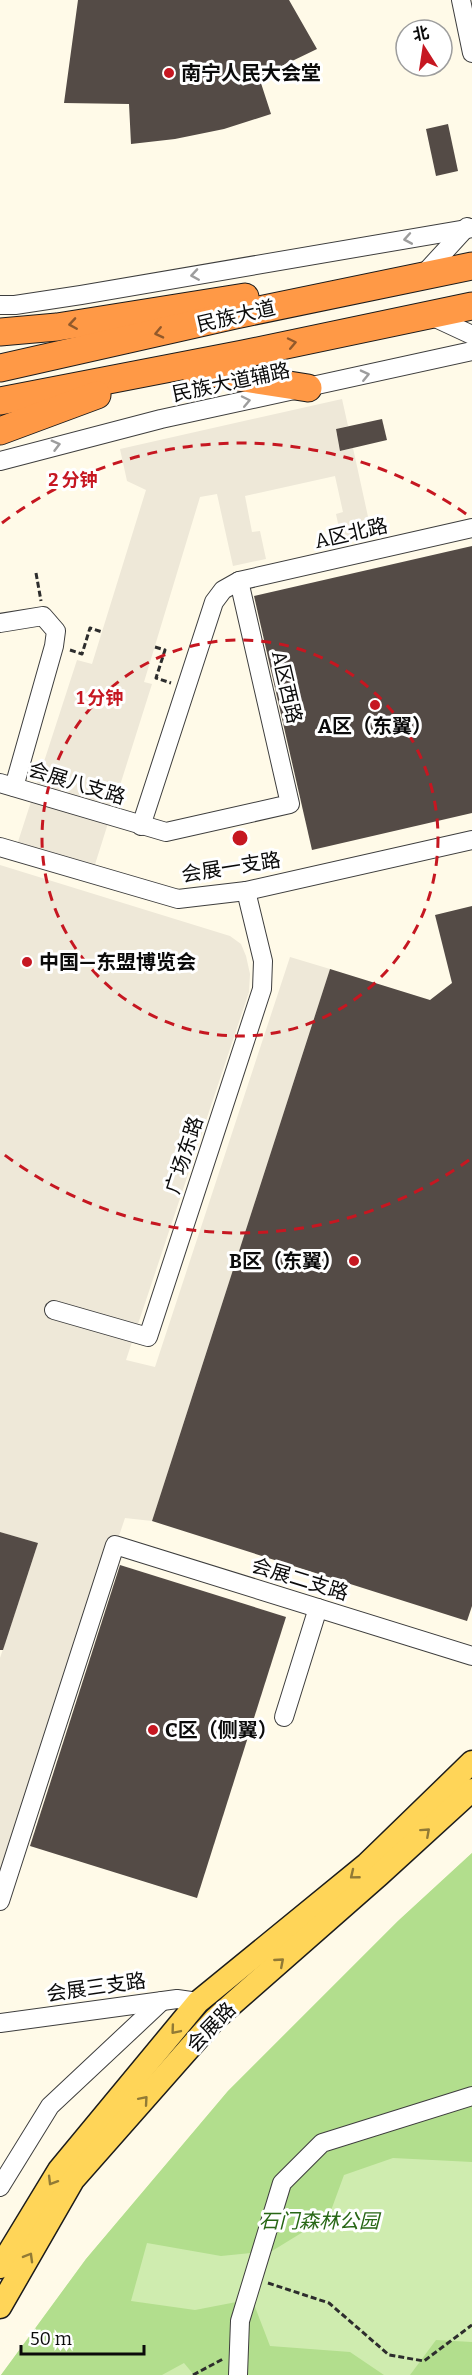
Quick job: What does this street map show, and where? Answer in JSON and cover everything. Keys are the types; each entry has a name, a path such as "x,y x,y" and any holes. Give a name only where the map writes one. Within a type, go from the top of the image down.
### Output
{"highway":[{"name":"民族大道","path":"0,368 235,315 472,266"},
{"path":"0,332 57,327 230,299 422,276"},
{"name":"民族大道","path":"0,401 472,306"},
{"path":"0,431 173,366 308,388"}],"main road":[{"name":"会展路","path":"0,2267 59,2170 198,2002 367,1864 472,1762"},
{"name":"会展路","path":"0,2307 73,2180 215,2019 472,1790"}],"street":[{"path":"461,0 472,53"},
{"path":"0,305 15,305 226,270 470,224"},
{"path":"422,276 470,224"},
{"path":"226,270 230,299"},
{"path":"429,315 472,335"},
{"name":"民族大道辅路","path":"0,461 161,419 472,351"},
{"name":"A区北路","path":"239,581 472,528"},
{"path":"141,826 214,603 223,590 239,581"},
{"name":"A区西路","path":"239,581 290,804"},
{"path":"0,623 43,616 56,631 54,646 7,785"},
{"name":"会展八支路","path":"7,785 166,832 290,804"},
{"name":"会展一支路","path":"0,847 178,899 246,891 472,840"},
{"name":"广场东路","path":"54,1310 148,1337 262,988 263,961 246,891"},
{"name":"会展二支路","path":"0,1900 115,1545 472,1656"},
{"path":"284,1717 318,1608"},
{"name":"会展三支路","path":"0,2023 177,1999 198,2002"},
{"path":"0,2187 50,2106 162,2001"},
{"path":"238,2375 240,2321 282,2183 322,2143 472,2096"}],"path":[{"path":"36,573 43,616"},
{"path":"54,646 82,654 90,628 102,632"},
{"path":"155,647 165,650 156,678 187,689"},
{"path":"252,2278 329,2303 389,2355 424,2361 472,2325"},
{"path":"193,2375 239,2351"}],"green space":[{"name":"石门森林公园","path":"472,1853 472,2375 1,2375 86,2259 228,2091 398,1921"},
{"name":"石门森林公园","path":"472,1853 472,2162 393,2158 344,2175 329,2216 272,2251 221,2256 147,2243 131,2301 195,2310 252,2299 270,2346 350,2352 384,2375 194,2375 184,2363 162,2375 1,2375 86,2259 228,2091 398,1921"},
{"path":"436,2340 472,2342 472,2375 410,2375"}],"shaded area":[{"path":"342,399 348,426 336,429 338,440 341,451 353,448 372,535 342,542 336,514 343,512 335,476 245,496 252,532 260,531 266,559 233,566 217,494 200,497 144,682 152,684 92,874 15,851 77,660 92,664 146,490 127,481 120,449"},
{"path":"0,865 230,936 241,944 246,956 250,974 249,992 126,1360 155,1367 290,957 330,969 152,1521 125,1518 0,1891 0,1658 38,1543 0,1532"}],"building":[{"name":"南宁人民大会堂","path":"78,0 289,0 317,49 259,77 271,114 224,129 175,139 131,144 129,104 64,103"},
{"path":"448,124 458,171 436,176 426,129"},
{"path":"382,419 387,440 340,451 336,429"},
{"name":"A区（东翼）","path":"472,546 472,813 312,850 254,596"},
{"name":"B区（东翼）","path":"472,906 472,1606 467,1621 152,1521 330,969 430,1000 452,983 435,915"},
{"path":"0,1532 38,1543 3,1650 0,1650"},
{"name":"C区（侧翼）","path":"120,1565 286,1617 197,1898 30,1846"}],"place":[{"name":"南宁人民大会堂","path":"169,73"},
{"name":"A区（东翼）","path":"375,705"},
{"name":"中国—东盟博览会","path":"27,962"},
{"name":"B区（东翼）","path":"354,1261"},
{"name":"C区（侧翼）","path":"153,1730"}]}
